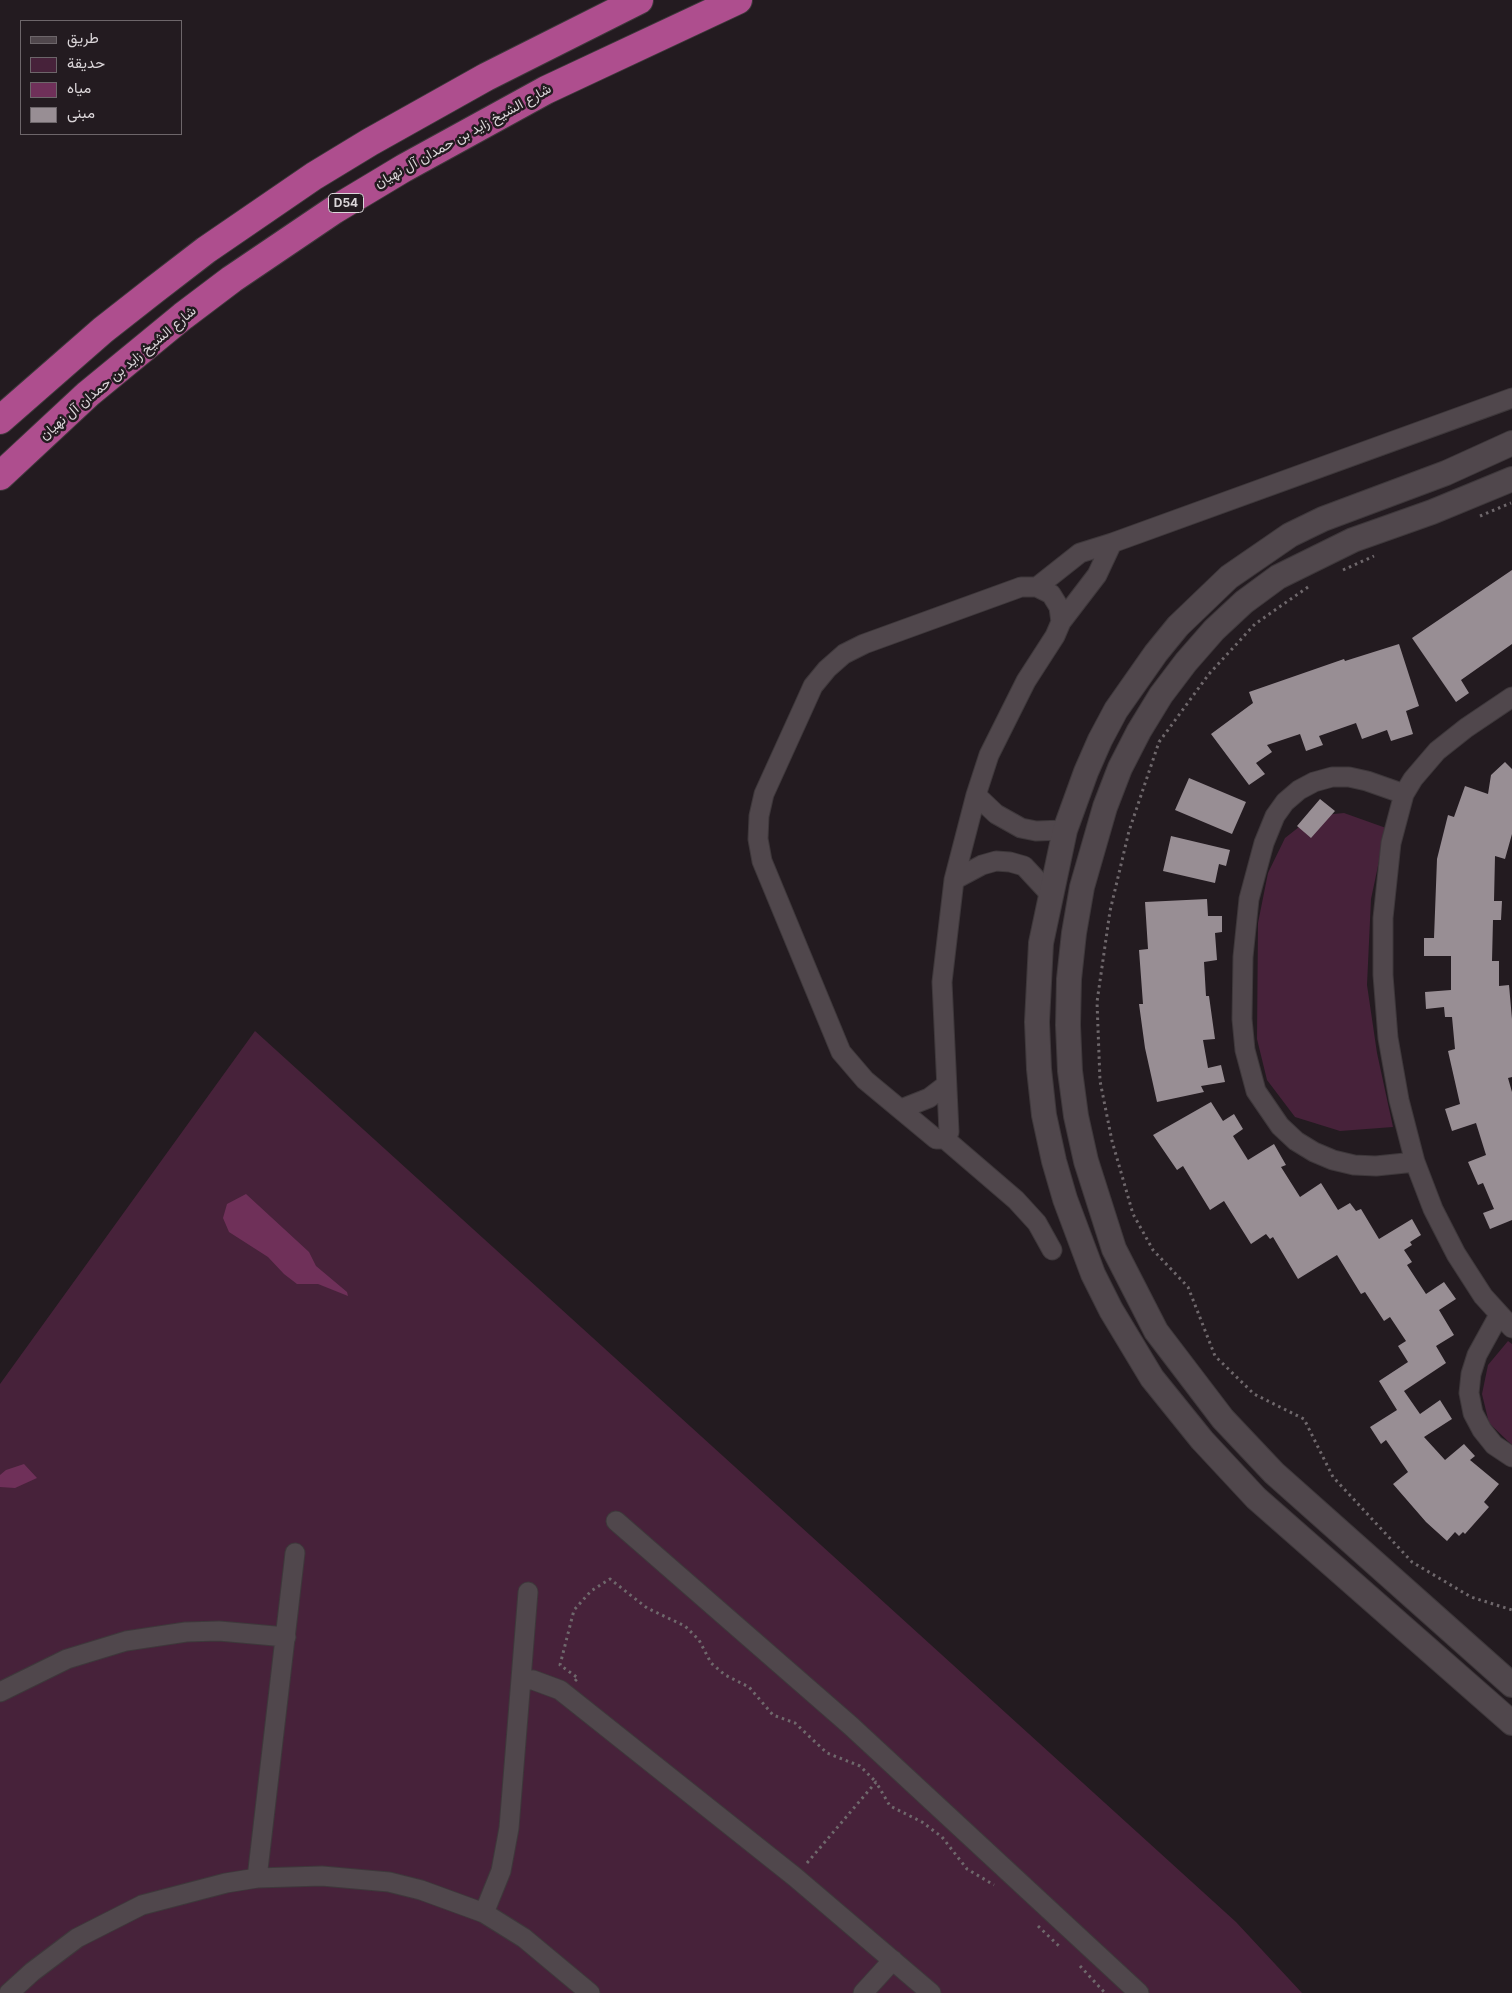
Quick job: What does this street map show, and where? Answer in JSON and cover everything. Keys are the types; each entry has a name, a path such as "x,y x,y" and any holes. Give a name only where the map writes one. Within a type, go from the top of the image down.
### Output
{"highway":[{"path":"0,420 88,343 154,290 206,250 314,176 462,90 547,45 639,0"},
{"name":"شارع الشيخ زايد بن حمدان آل نهيان","path":"0,476 88,394 169,327 232,279 327,215 404,168 546,90 738,0"}],"street":[{"path":"1037,587 1080,552 1112,543 1512,398"},
{"path":"1512,443 1446,473 1323,519 1282,540 1229,577 1178,626 1135,680 1100,740 1065,830 1050,894 1038,975 1037,1022 1044,1115 1065,1199 1093,1274 1115,1318 1152,1378 1176,1410 1256,1498 1512,1723"},
{"path":"1512,479 1440,509 1353,540 1278,577 1244,602 1214,630 1186,662 1161,695 1140,731 1120,768 1105,807 1082,888 1074,933 1069,979 1068,1025 1071,1080 1086,1161 1114,1249 1156,1330 1223,1419 1274,1473 1512,1684"},
{"path":"945,1139 949,1132 942,982 954,880 976,794 989,755 1026,681 1055,636 1061,622 1097,575 1112,543"},
{"path":"1052,1250 1037,1222 1016,1200 945,1139 936,1139 852,1067 832,1036 762,862 759,824 764,794 813,686 827,669 844,654 864,644 1021,587 1037,587 1051,594 1060,607 1061,622"},
{"path":"1512,697 1466,728 1437,751 1413,778 1404,794 1387,868 1382,918 1383,975 1393,1069 1415,1162 1443,1232 1469,1275 1506,1322 1478,1355 1471,1374 1469,1393 1473,1413 1482,1430 1494,1445 1512,1457"},
{"path":"1404,794 1367,781 1349,777 1332,777 1314,782 1299,790 1285,802 1275,816 1264,843 1249,899 1243,957 1242,1003 1245,1050 1256,1090 1280,1126 1296,1141 1333,1160 1354,1165 1376,1166 1415,1162"},
{"path":"976,794 996,814 1021,828 1036,831 1065,830"},
{"path":"954,880 982,865 996,861 1010,862 1024,866 1050,894"},
{"path":"901,1109 930,1098 946,1085"},
{"path":"616,1520 850,1726 1139,1993"},
{"path":"258,1878 295,1553"},
{"path":"484,1913 496,1885 506,1850 528,1592"},
{"path":"0,1692 67,1659 133,1639 186,1632 220,1631 286,1637"},
{"path":"521,1679 547,1684 565,1694 795,1877 931,1993"},
{"path":"9,1993 32,1972 77,1938 142,1905 196,1890 258,1878 322,1876 389,1882 421,1890 484,1913 524,1938 590,1993"},
{"path":"863,1993 893,1960"}],"path":[{"path":"565,1694 578,1678 560,1665 574,1610 591,1591 610,1579 647,1608 685,1626 699,1640 711,1663 725,1675 749,1687 774,1716 795,1723 827,1754 860,1766 876,1782 890,1806 922,1822 942,1837 967,1868 1000,1889"},
{"path":"795,1877 876,1782"},
{"path":"1032,1918 1043,1932 1063,1949"},
{"path":"1076,1961 1105,1993"}],"green space":[{"path":"1344,813 1386,828 1371,899 1367,985 1377,1053 1393,1127 1340,1131 1295,1117 1267,1080 1257,1039 1258,923 1268,873 1285,838 1313,816"},
{"path":"255,1031 1236,1922 1302,1993 0,1993 0,1384"},
{"path":"1508,1341 1512,1344 1512,1445 1489,1423 1482,1394 1488,1365"}],"water":[{"path":"246,1194 309,1252 316,1266 347,1292 348,1296 318,1284 297,1284 284,1274 268,1257 229,1232 223,1218 227,1204"},
{"path":"24,1464 37,1478 15,1488 0,1487 0,1475 6,1470"}],"building":[{"path":"1512,570 1512,644 1461,680 1469,693 1456,702 1412,638"},
{"path":"1399,644 1419,706 1406,711 1413,734 1391,741 1387,730 1362,739 1356,723 1319,736 1323,745 1306,751 1300,734 1267,745 1272,752 1256,763 1265,774 1249,785 1211,734 1253,703 1249,692 1344,659 1345,661"},
{"path":"1505,762 1512,769 1512,834 1505,859 1495,856 1494,901 1502,901 1501,920 1493,920 1492,961 1499,961 1499,986 1509,985 1512,1019 1512,1077 1508,1078 1512,1092 1512,1220 1490,1229 1483,1213 1494,1209 1483,1183 1478,1185 1468,1162 1486,1155 1476,1123 1452,1131 1445,1109 1460,1104 1448,1051 1455,1049 1452,1017 1445,1017 1444,1007 1426,1009 1425,992 1451,990 1451,956 1424,956 1424,938 1434,938 1437,859 1448,815 1454,817 1465,786 1488,794 1491,775"},
{"path":"1189,778 1246,802 1232,834 1175,810"},
{"path":"1320,799 1335,811 1311,838 1297,826"},
{"path":"1171,836 1230,850 1226,866 1219,864 1215,883 1163,871"},
{"path":"1207,899 1208,916 1222,916 1222,932 1215,933 1217,960 1204,962 1206,996 1209,996 1215,1039 1203,1040 1208,1068 1221,1065 1225,1082 1201,1086 1204,1092 1157,1102 1145,1048 1139,1004 1143,1004 1139,950 1148,949 1145,902"},
{"path":"1211,1102 1223,1121 1234,1114 1243,1129 1233,1136 1248,1160 1274,1144 1286,1165 1281,1167 1300,1197 1321,1183 1338,1210 1350,1203 1356,1211 1361,1209 1379,1239 1412,1219 1421,1235 1410,1242 1412,1245 1404,1250 1412,1262 1407,1265 1426,1294 1444,1282 1456,1299 1439,1310 1454,1335 1436,1346 1446,1363 1404,1391 1420,1414 1440,1400 1452,1419 1424,1437 1445,1460 1464,1444 1475,1456 1470,1460 1499,1484 1484,1502 1489,1507 1465,1534 1463,1532 1459,1536 1455,1532 1447,1541 1426,1522 1393,1484 1408,1472 1386,1440 1381,1444 1370,1427 1397,1410 1379,1381 1408,1362 1398,1346 1406,1341 1390,1317 1384,1321 1365,1292 1361,1294 1337,1255 1298,1279 1273,1237 1270,1239 1266,1234 1251,1244 1224,1201 1210,1210 1183,1166 1177,1170 1153,1135"}]}
